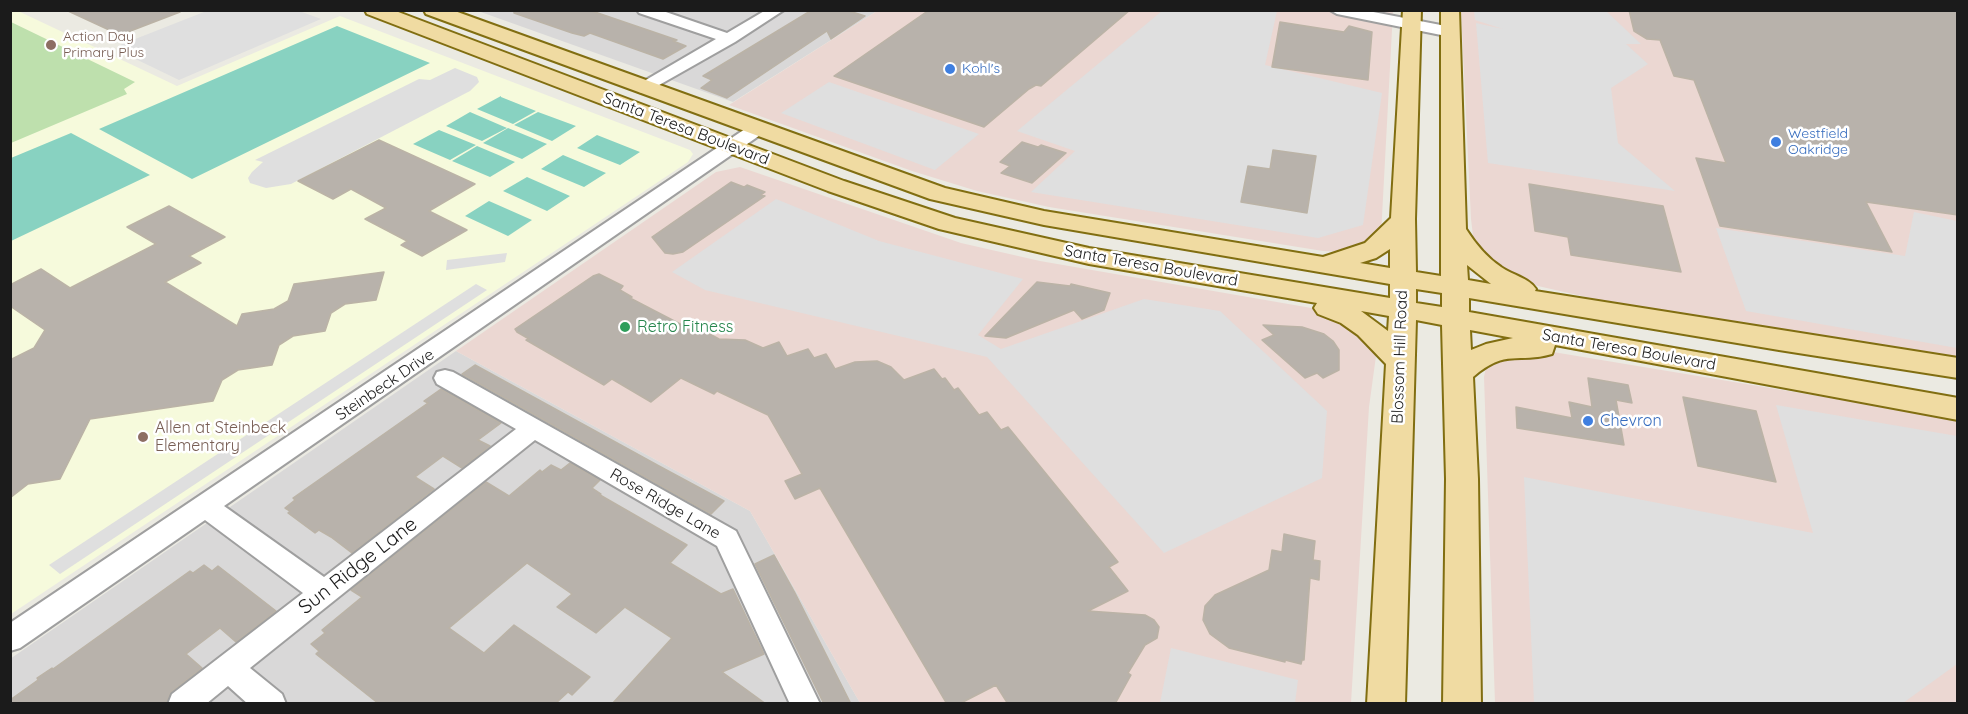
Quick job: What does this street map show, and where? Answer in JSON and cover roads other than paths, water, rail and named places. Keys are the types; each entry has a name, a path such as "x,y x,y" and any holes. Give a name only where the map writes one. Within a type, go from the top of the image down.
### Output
{"main road":[{"name":"Santa Teresa Boulevard","path":"374,10 866,197 948,224 1089,256 1230,280 1403,294 1454,286 1779,341 1958,368"},
{"name":"Santa Teresa Boulevard","path":"433,10 938,194 1044,218 1315,263 1403,294 1455,318 1958,409"},
{"name":"Blossom Hill Road","path":"1386,704 1412,18"},
{"path":"1451,21 1454,286 1462,479 1462,704"},
{"path":"1315,263 1364,255 1374,251 1383,244 1403,219"},
{"path":"1453,228 1471,256 1488,272 1500,280 1561,304"},
{"path":"1230,280 1349,314 1366,324 1400,361"},
{"path":"1457,375 1477,357 1506,346 1644,353"}],"street":[{"path":"644,10 730,39"},
{"path":"645,88 777,10"},
{"path":"1337,10 1451,21"},
{"name":"Steinbeck Drive","path":"10,639 757,129"},
{"name":"Rose Ridge Lane","path":"445,378 727,539 805,704"},
{"name":"Sun Ridge Lane","path":"183,704 534,429"},
{"path":"206,507 324,593"},
{"path":"228,668 271,704"}],"place":[{"name":"Action Day Primary Plus","path":"51,45"},
{"name":"Kohl's","path":"950,69"},
{"name":"Westfield Oakridge","path":"1776,142"},
{"name":"Retro Fitness","path":"625,327"},
{"name":"Chevron","path":"1588,421"},
{"name":"Allen at Steinbeck Elementary","path":"143,437"}]}
